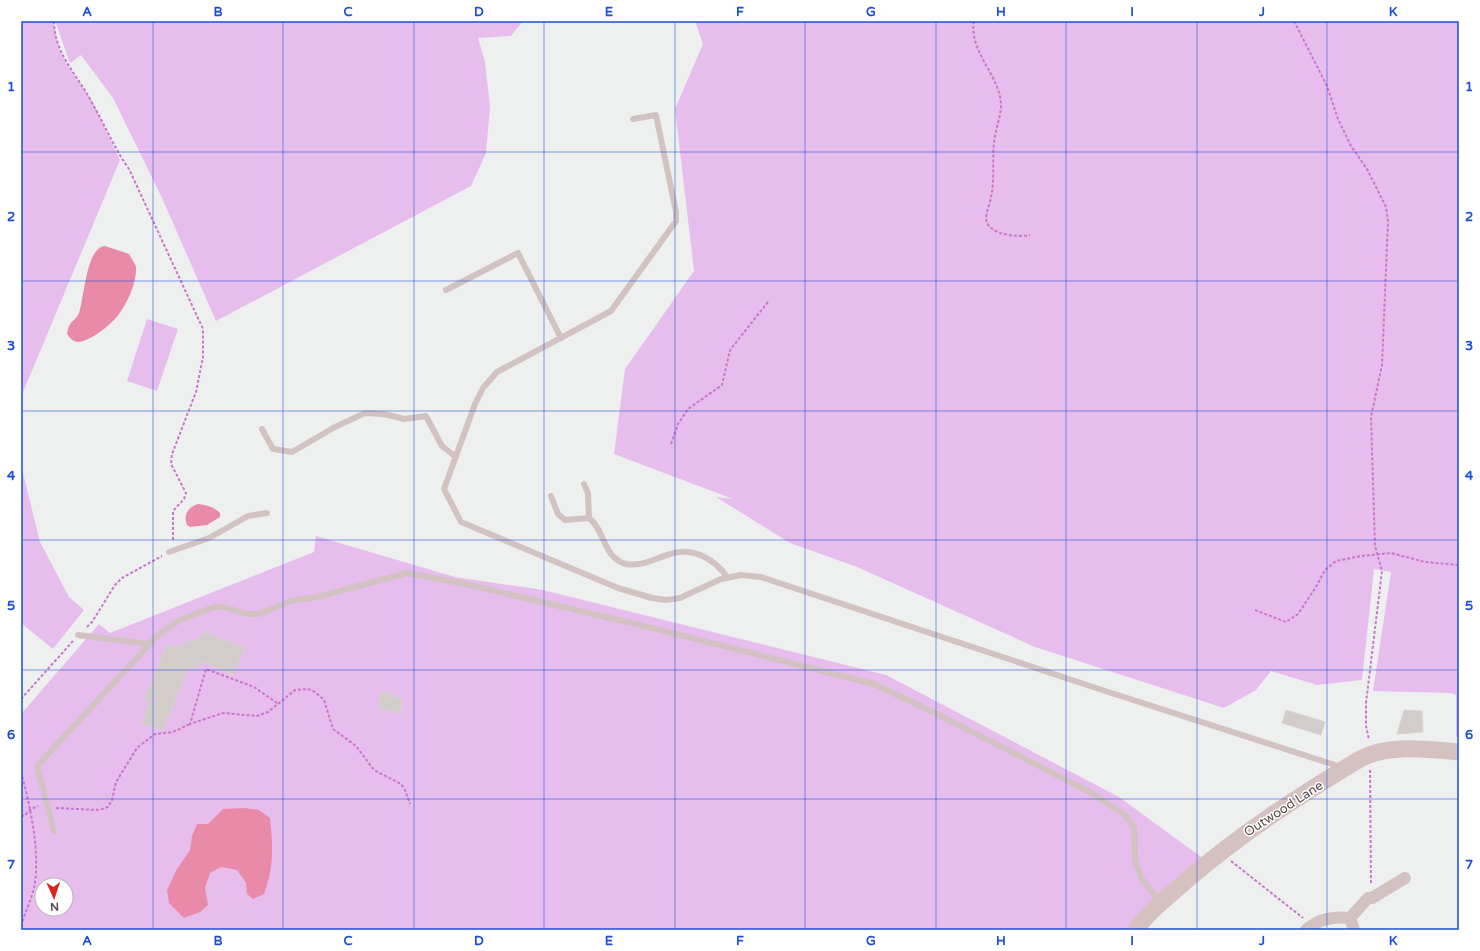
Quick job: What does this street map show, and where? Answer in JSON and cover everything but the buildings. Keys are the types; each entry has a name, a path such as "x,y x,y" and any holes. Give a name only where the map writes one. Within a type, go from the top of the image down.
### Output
{"main road":[{"name":"Outwood Lane","path":"1136,930 1161,903 1219,852 1279,809 1370,754 1397,749 1459,752"}],"street":[{"path":"1350,918 1368,898 1372,898 1405,878"},
{"path":"1309,927 1339,917 1350,918"},
{"path":"1350,918 1354,930"}],"lane":[{"path":"633,119 656,116 676,212 676,221 611,311 497,372 483,388 444,490 461,522 618,588 652,598 666,600 680,598 728,578 741,575 761,577 1093,687 1345,768"},
{"path":"446,290 518,253 561,338"},
{"path":"262,429 273,449 292,452 335,427 365,413 384,414 404,419 426,416 442,446 456,457"},
{"path":"584,484 588,493 589,518"},
{"path":"551,496 558,514 565,520 589,518 597,524 609,551 616,558 626,564 640,564 682,551 697,554 710,559 720,567 728,578"},
{"path":"169,552 209,538 248,516 267,513"},
{"path":"54,831 37,766 150,644 178,621 214,607 224,607 247,614 258,614 291,601 317,597 407,573 465,584 640,625 874,684 937,714 1090,792 1125,815 1131,821 1136,833 1135,860 1141,878 1161,903"},
{"path":"78,635 150,644"}],"path":[{"path":"21,699 78,635 92,622 115,585 122,578 169,552 173,544 173,511 184,499 186,493 171,464 172,454 196,392 204,357 203,329 129,169 119,155 92,101 67,65 58,46 54,21"},
{"path":"974,21 975,39 997,87 1001,106 994,142 994,173 991,199 985,217 989,226 998,231 1021,236 1030,235"},
{"path":"1294,21 1327,86 1338,119 1351,146 1367,169 1386,207 1388,221 1382,365 1371,417 1375,546 1382,571 1366,703 1366,726 1371,745 1372,898"},
{"path":"671,444 678,424 688,409 722,385 730,350 768,302"},
{"path":"1255,610 1286,622 1298,614 1316,587 1325,570 1336,562 1391,553 1425,562 1459,565"},
{"path":"190,724 206,670 254,688 277,704"},
{"path":"21,815 27,814 31,809 42,806 104,809 110,804 116,782 136,748 155,734 173,732 190,724 223,713 257,716 268,712 295,690 302,688 315,692 324,700 333,729 356,746 374,770 401,784 410,804"},
{"path":"21,772 31,809 35,874 34,887 21,926"},
{"path":"1219,852 1309,927"}],"shaded area":[{"path":"21,21 54,21 58,47 67,65 92,101 120,160 21,397"},
{"path":"55,21 523,21 511,36 478,38 485,62 490,107 486,153 471,186 216,321 162,198 113,98 81,55 70,63"},
{"path":"695,21 1459,21 1459,737 1456,737 1456,695 1451,693 1373,691 1391,572 1374,569 1362,680 1317,685 1271,671 1256,690 1224,708 1035,647 857,567 790,543 716,497 733,499 614,454 625,369 694,271 675,109 703,44"},
{"path":"105,246 129,254 134,262 136,273 131,292 126,304 112,322 90,338 79,342 75,341 67,334 68,329 79,313 87,275 94,255 99,249"},
{"path":"147,319 178,329 157,391 127,381"},
{"path":"21,465 40,542 69,597 84,610 53,649 21,623"},
{"path":"198,504 215,509 220,513 220,517 207,525 190,527 187,525 186,521 187,512 194,505"},
{"path":"316,536 455,577 543,590 886,675 1119,797 1208,862 1136,930 21,930 21,714 99,624 110,633 314,552"},
{"path":"244,808 259,810 270,818 272,857 270,875 264,894 253,899 247,894 246,883 237,870 221,867 210,873 205,888 208,905 200,912 184,918 169,903 167,890 177,869 190,850 192,836 197,824 208,824 223,809"}]}
